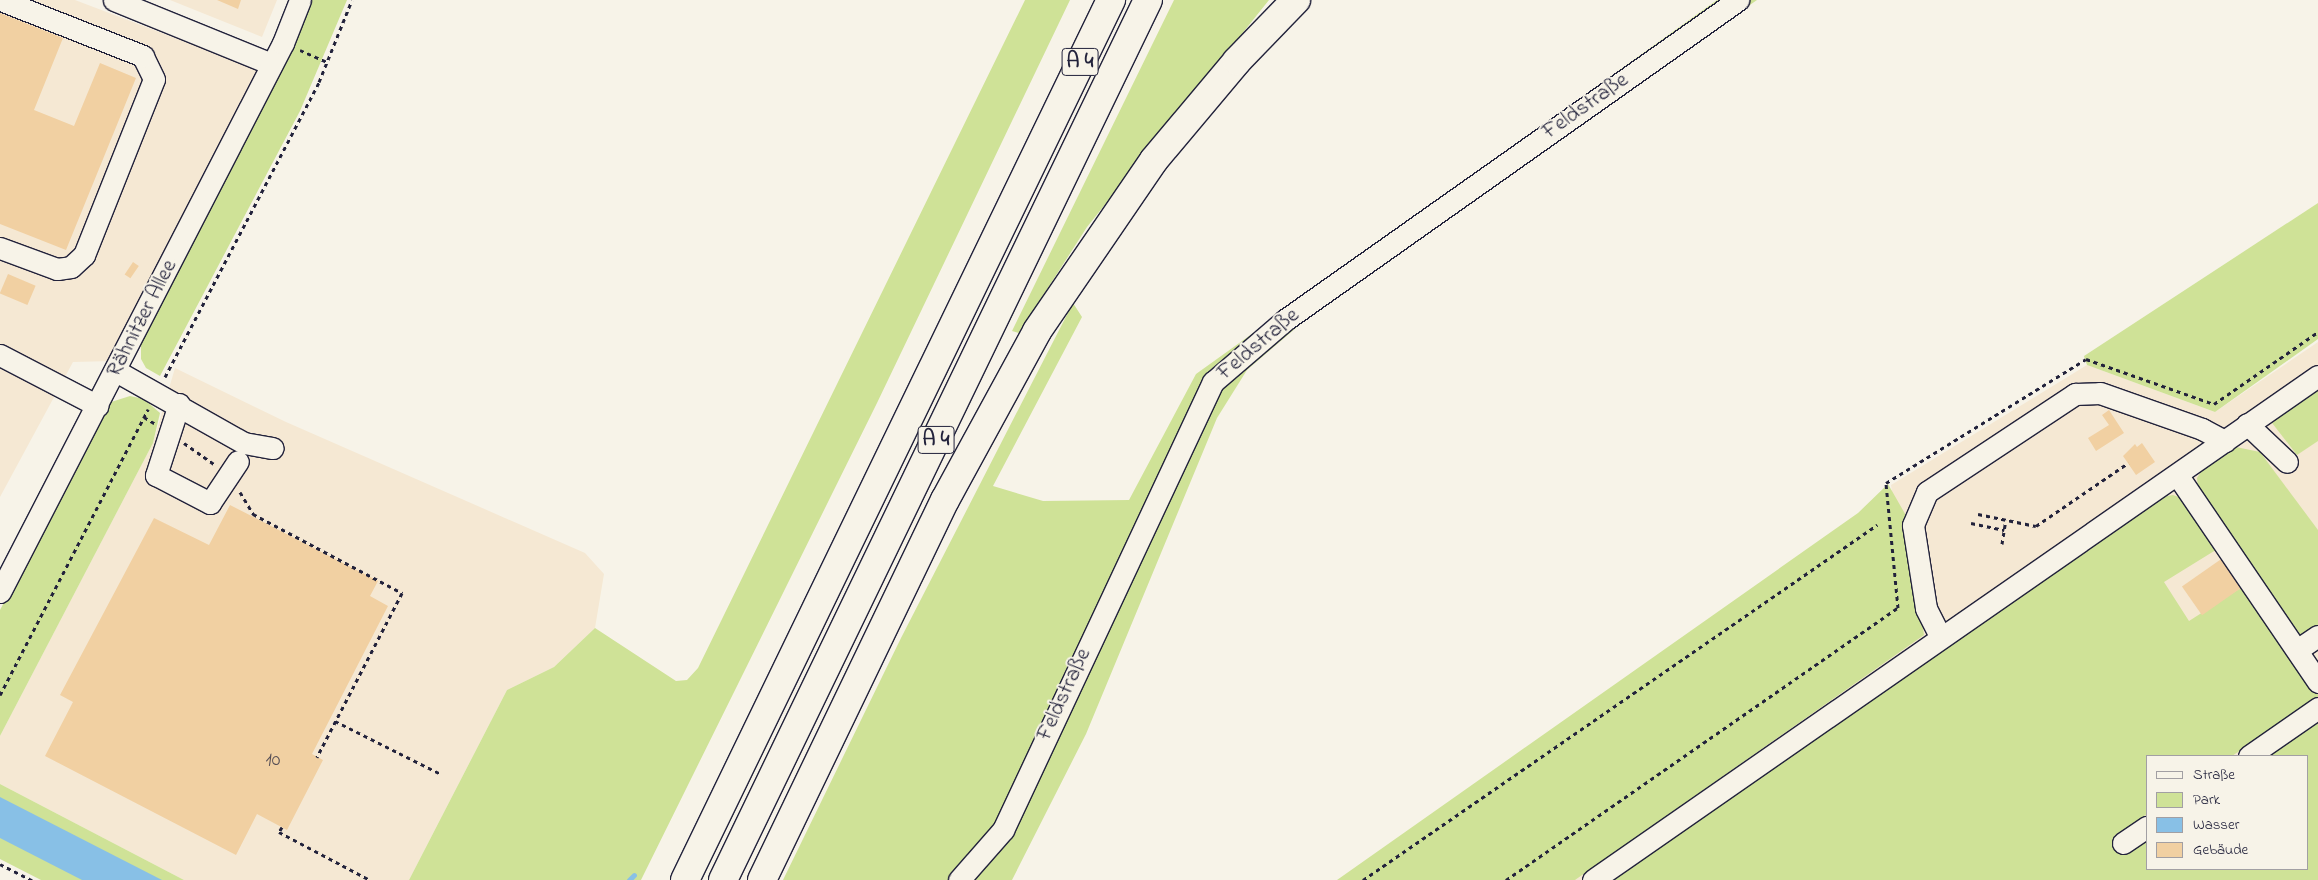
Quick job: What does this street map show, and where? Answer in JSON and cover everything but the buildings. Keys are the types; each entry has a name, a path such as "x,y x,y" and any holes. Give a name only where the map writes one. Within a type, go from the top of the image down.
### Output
{"highway":[{"name":"A 4","path":"685,880 1111,0"},
{"name":"A 4","path":"724,880 1148,0"},
{"path":"762,880 945,500 1037,330 1154,160 1231,68 1296,0"}],"street":[{"path":"1,0 142,56 154,78 84,255 70,266 57,268 1,250"},
{"path":"114,0 264,60"},
{"name":"Rähnitzer Allee","path":"0,592 116,371 264,60 283,43 300,0"},
{"name":"Feldstraße","path":"959,880 1003,830 1213,382 1293,314 1738,0"},
{"path":"0,355 98,406"},
{"path":"116,371 215,424 244,443 268,446"},
{"path":"1593,880 1940,636 2178,476 2247,424 2318,376"},
{"path":"1940,636 1926,608 1913,525 1927,492 2075,394 2100,393 2202,429 2225,441"},
{"path":"179,404 172,435 156,475 210,504 238,472 231,442 215,424"},
{"path":"2247,424 2287,462"},
{"path":"2178,476 2318,682"},
{"path":"2298,650 2318,636"},
{"path":"2250,755 2318,708"},
{"path":"2123,843 2146,828"}],"path":[{"path":"0,695 327,62 352,0"},
{"path":"283,43 327,62"},
{"path":"144,417 238,472 253,514 402,593 317,757"},
{"path":"1978,514 2036,526 2128,463"},
{"path":"2002,544 2006,520"},
{"path":"1971,523 2004,530"},
{"path":"1363,880 1877,525"},
{"path":"335,721 441,774"},
{"path":"282,827 279,832 370,880"},
{"path":"0,864 32,880"}],"shaded area":[{"path":"0,0 75,0 262,71 113,361 73,362 0,497"},
{"path":"170,0 277,0 262,37"},
{"path":"2318,342 2318,880 1556,880 1911,618 1891,485 2087,365 2215,412"},
{"path":"175,368 286,422 585,553 604,574 595,628 554,667 507,690 409,880 184,880 0,784 0,736 153,443"}],"green space":[{"path":"312,0 347,0 300,111 160,376 146,368 141,359 141,340 277,80"},
{"path":"1025,0 1070,0 877,403 641,880 409,880 507,690 554,667 595,628 676,681 687,680 698,668"},
{"path":"1174,0 1269,0 1087,227 1019,333 1012,331"},
{"path":"1717,0 1757,0 1339,291 1247,370 1217,418 1086,734 1012,880 783,880 901,638 1073,303 1082,317 993,486 1043,501 1129,500 1196,374"},
{"path":"2318,203 2318,339 2215,412 2087,365 2084,356"},
{"path":"2318,383 2318,441 2297,455 2269,419"},
{"path":"130,396 144,399 160,413 153,443 0,736 0,610 108,403"},
{"path":"2236,447 2260,452 2318,530 2318,630 2294,639 2198,488 2197,478 2202,470"},
{"path":"1888,484 1908,519 1924,635 1575,880 1337,880 1858,513"},
{"path":"2173,495 2187,500 2219,548 2164,582 2189,621 2247,584 2318,689 2318,698 2233,755 2146,755 2146,815 2114,836 2125,853 2146,840 2146,870 2308,870 2308,755 2270,755 2318,723 2318,880 1606,880 2161,497"},
{"path":"0,784 184,880 41,880 0,859"}],"water":[{"path":"0,797 162,880 82,880 0,838"}],"waterway":[{"path":"629,880 634,875"}]}
